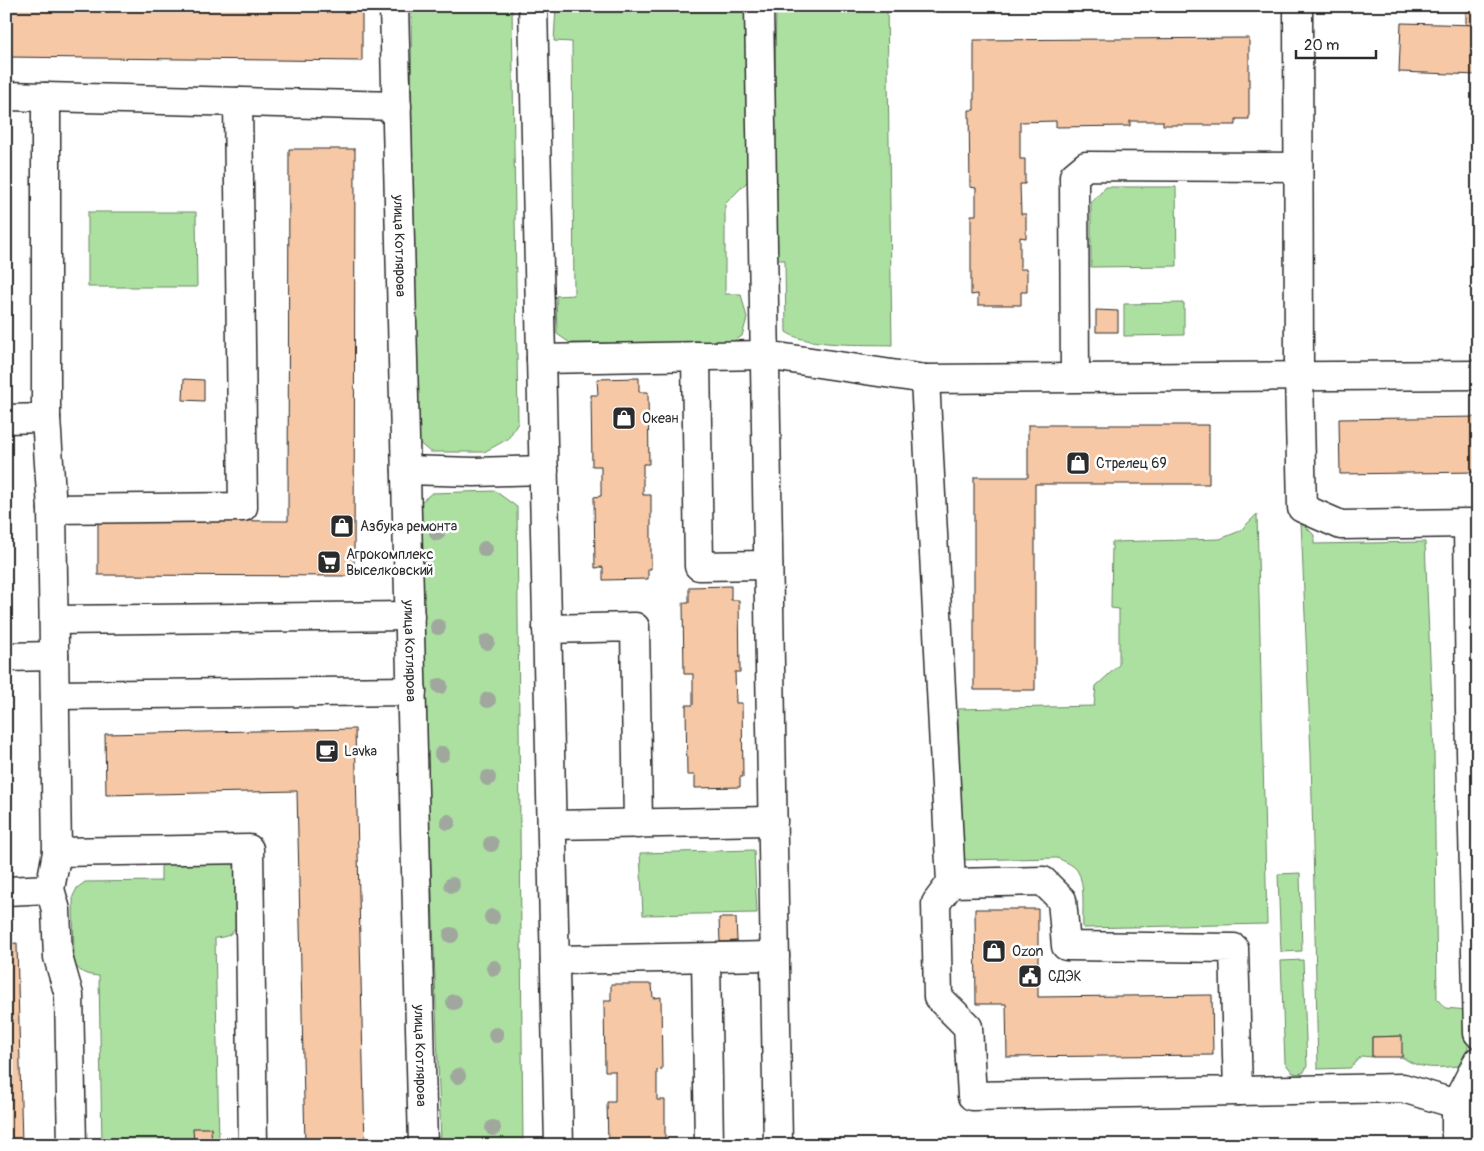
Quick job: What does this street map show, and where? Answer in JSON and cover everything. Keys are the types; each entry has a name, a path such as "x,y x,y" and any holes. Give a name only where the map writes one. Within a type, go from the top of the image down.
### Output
{"street":[{"name":"улица Котлярова","path":"394,6 423,1145"},
{"path":"533,6 559,1145"},
{"path":"760,6 778,1145"},
{"path":"1298,6 1299,376 1302,508 1341,524 1468,523 1474,710 1478,1033"},
{"path":"6,96 396,106"},
{"path":"46,97 46,418 52,509 58,852 50,889 56,910 58,957 69,996 72,1145"},
{"path":"52,509 243,507 238,102"},
{"path":"1074,378 1074,176 1086,166 1298,167"},
{"path":"541,359 765,355 925,378 1478,375"},
{"path":"696,356 699,566 768,565"},
{"path":"925,378 951,883 936,903 938,997 968,1027 972,1096 1403,1088 1467,1104"},
{"path":"6,419 46,418"},
{"path":"406,470 474,472 544,470"},
{"path":"54,620 410,616"},
{"path":"547,629 635,627 638,824"},
{"path":"6,657 54,656"},
{"path":"55,695 412,691"},
{"path":"552,825 773,821"},
{"path":"58,852 249,849 253,1145"},
{"path":"951,883 1043,881 1062,900 1066,946 1234,948 1238,1091"},
{"path":"6,891 50,889"},
{"path":"555,960 775,956"},
{"path":"706,958 709,1145"},
{"path":"1456,1145 1478,1061"}],"green space":[{"path":"411,6 512,6 518,423 508,439 484,452 430,452 417,441 414,423"},
{"path":"556,6 753,6 753,176 725,204 725,294 741,294 747,318 742,336 729,344 570,343 557,334 556,296 574,295 572,42 554,41"},
{"path":"776,6 887,6 892,345 822,342 795,337 786,332 785,260 772,260"},
{"path":"1106,187 1176,187 1177,266 1091,267 1091,203"},
{"path":"88,212 196,212 197,287 88,287"},
{"path":"1184,303 1184,335 1124,336 1124,304"},
{"path":"495,491 517,507 523,1145 441,1145 418,504 432,493"},
{"path":"1257,514 1267,924 1083,928 1082,882 1077,870 1068,863 1057,858 961,860 958,709 1094,706 1096,686 1119,665 1119,609 1111,608 1112,542 1220,539 1240,531"},
{"path":"1301,522 1314,535 1314,544 1425,542 1434,752 1437,999 1445,1008 1468,1010 1468,1065 1425,1067 1410,1062 1402,1057 1401,1036 1372,1037 1372,1057 1361,1056 1350,1068 1318,1069 1311,755"},
{"path":"754,850 757,913 643,915 640,853"},
{"path":"165,860 231,860 235,867 237,926 228,935 215,938 219,1145 102,1145 99,976 85,973 74,964 73,896 77,888 85,882 161,881 161,867"},
{"path":"1300,873 1302,951 1281,952 1278,874"},
{"path":"1303,960 1307,1066 1304,1072 1299,1074 1293,1073 1285,1063 1281,961"}],"building":[{"path":"6,6 362,6 362,61 6,57"},
{"path":"1466,6 1478,6 1478,25 1466,25"},
{"path":"1401,23 1478,25 1478,75 1399,72"},
{"path":"1249,38 1249,119 1236,119 1236,125 1163,125 1163,121 1130,121 1130,126 1056,127 1056,121 1020,122 1020,159 1025,159 1025,184 1020,184 1021,214 1026,214 1026,238 1020,237 1020,269 1027,269 1027,292 1021,292 1021,305 978,305 978,294 971,295 971,215 976,215 976,188 970,187 969,110 974,110 974,40"},
{"path":"289,149 355,149 354,576 98,575 98,520 288,521"},
{"path":"1096,310 1118,311 1118,332 1096,332"},
{"path":"639,378 639,392 648,392 649,464 643,464 643,495 651,495 651,569 648,569 648,579 603,580 603,567 595,568 594,497 601,496 601,466 592,466 591,395 598,395 597,379"},
{"path":"184,379 204,380 204,401 183,400"},
{"path":"1478,417 1478,472 1340,474 1339,419"},
{"path":"1028,425 1209,425 1209,484 1035,484 1035,690 974,690 974,477 1028,477"},
{"path":"731,586 731,600 739,600 740,672 735,672 736,703 742,703 743,777 740,777 740,787 695,788 695,775 687,775 686,705 693,705 693,674 684,674 683,603 689,603 689,587"},
{"path":"355,729 365,1145 305,1145 297,791 106,795 105,734"},
{"path":"975,909 1038,909 1038,997 1212,995 1213,1055 1007,1057 1006,1004 976,1004"},
{"path":"719,918 736,918 737,941 720,942"},
{"path":"17,943 22,1145 6,1145 6,944"},
{"path":"611,984 652,984 653,998 661,997 662,1069 657,1070 657,1100 665,1100 665,1145 608,1145 607,1102 615,1102 615,1071 605,1071 604,1001 611,1001"},
{"path":"1402,1036 1402,1057 1372,1057 1372,1037"},
{"path":"193,1128 211,1128 212,1145 194,1145"}],"place":[{"name":"Океан","path":"624,418"},
{"name":"Стрелец 69","path":"1078,463"},
{"name":"Азбука ремонта","path":"342,526"},
{"name":"Агрокомплекс Выселковский","path":"329,562"},
{"name":"Lavka","path":"327,751"},
{"name":"Ozon","path":"994,951"},
{"name":"СДЭК","path":"1030,976"}]}
